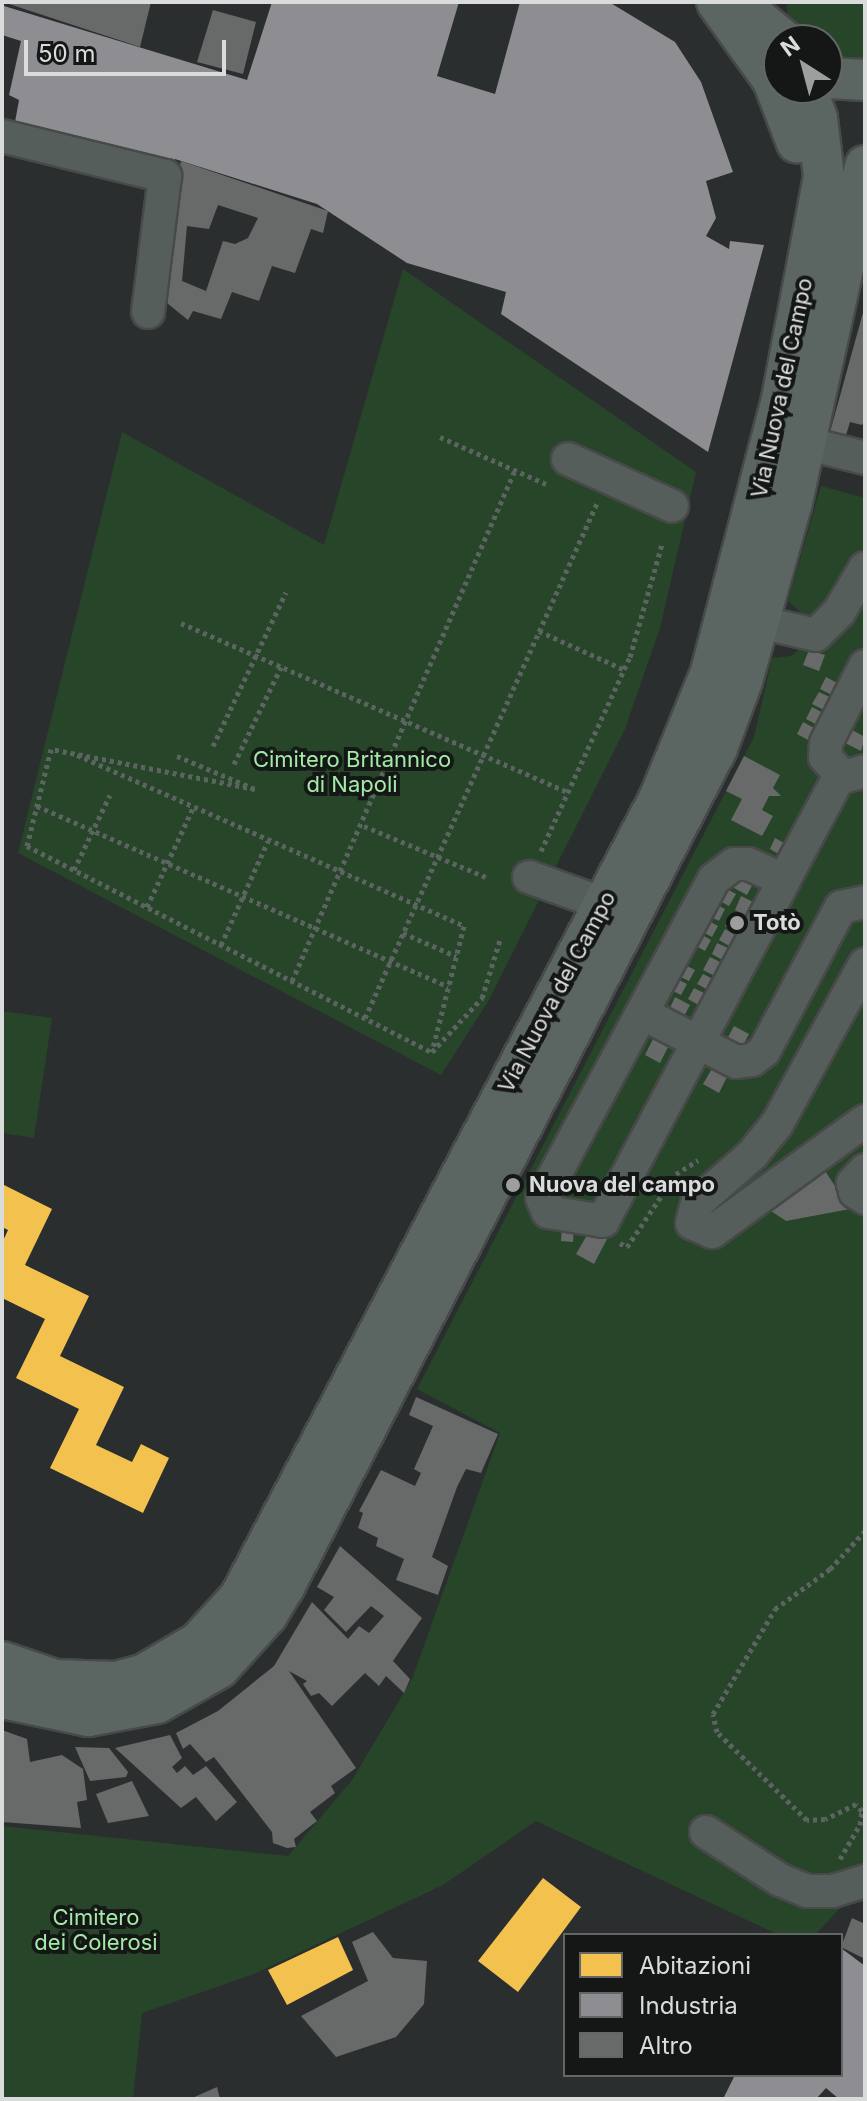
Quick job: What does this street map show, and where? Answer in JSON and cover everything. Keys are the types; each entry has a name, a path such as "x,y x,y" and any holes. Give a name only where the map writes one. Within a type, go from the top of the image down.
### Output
{"main road":[{"path":"717,2 783,102 800,151 814,232"},
{"path":"737,2 764,24"},
{"path":"777,2 780,24"},
{"path":"843,79 865,80"},
{"name":"Via Nuova del Campo","path":"2,1662 55,1680 89,1683 130,1678 199,1642 240,1597 604,904 670,775 711,672 768,468 824,177 817,118 812,104"},
{"name":"Via Nuova del Campo","path":"2,1698 88,1716 157,1703 219,1668 267,1615 688,812 742,681 759,622 805,443 865,166"}],"street":[{"path":"2,136 165,176 148,312"},
{"path":"805,443 865,458"},
{"path":"568,459 672,506"},
{"path":"759,622 816,635 839,612 865,568"},
{"path":"784,880 748,864 722,869 542,1198 548,1212 603,1221 784,880 852,773 825,757 826,743 865,666"},
{"path":"529,877 604,904"},
{"path":"642,1013 736,1062 741,1074 764,1051 841,907 865,902"},
{"path":"865,964 777,1124 753,1154 697,1203 692,1223 712,1232 865,1121"},
{"path":"865,1170 853,1183 855,1192 865,1198"},
{"path":"706,1832 780,1880 815,1891 865,1881"}],"path":[{"path":"440,437 546,484"},
{"path":"292,981 364,826 515,470"},
{"path":"365,1018 608,477"},
{"path":"529,877 625,670 662,544"},
{"path":"213,746 286,592"},
{"path":"181,623 568,792"},
{"path":"539,631 625,670"},
{"path":"234,764 281,667"},
{"path":"177,756 255,789 51,749 27,846 432,1052"},
{"path":"76,754 464,926 432,1052"},
{"path":"74,870 110,795"},
{"path":"37,806 448,986"},
{"path":"147,907 193,808"},
{"path":"364,826 486,877"},
{"path":"221,945 268,841"},
{"path":"403,933 456,956"},
{"path":"432,1052 482,998 500,940"},
{"path":"815,1891 850,1846 862,1811 856,1804 825,1819 807,1820 717,1732 713,1714 775,1609 830,1569 865,1531"}],"green space":[{"path":"787,2 865,2 865,69 843,68 843,24 788,24"},
{"name":"Cimitero Britannico di Napoli","path":"403,269 696,472 660,628 625,729 489,1000 441,1075 18,853 122,432 324,545"},
{"name":"Cimitero dei Colerosi","path":"821,486 865,498 865,1881 817,1933 775,1933 536,1821 443,1885 254,1974 142,2013 133,2099 2,2099 2,1826 288,1856 352,1780 412,1679 500,1433 417,1389 754,737 772,658 791,656 802,647 806,618 788,601"},
{"path":"2,1011 52,1018 34,1138 2,1133"}],"building: Abitazioni":[{"path":"2,1184 52,1209 25,1265 89,1296 60,1356 124,1387 96,1445 132,1462 141,1444 169,1458 143,1513 50,1468 79,1409 16,1378 45,1319 2,1298 2,1243 8,1230 2,1227"},
{"path":"543,1878 581,1907 518,1992 478,1961"},
{"path":"338,1937 353,1970 287,2005 268,1970"}],"building: Industria":[{"path":"272,2 459,2 437,76 495,94 520,2 609,2 675,42 701,82 733,172 706,181 716,218 706,236 729,249 730,241 764,245 708,452 501,314 506,292 407,263 317,204 175,159 170,166 15,122 19,100 9,95 21,41 2,35 4,6 247,80"},
{"path":"843,1950 865,1966 865,2099 839,2099 826,2088 816,2099 723,2099 734,2077 843,2077"}],"building: Altro":[{"path":"3,2 151,2 140,47"},
{"path":"213,10 256,22 243,74 197,62"},
{"path":"181,161 328,211 323,233 311,229 295,273 272,266 259,301 232,292 221,319 193,311 188,320 162,299 177,219 168,216","holes":["218,205 258,218 248,238 235,244 223,241 206,291 182,281 187,226 209,229"]},
{"path":"864,309 865,420 862,425 850,422 846,435 830,432"},
{"path":"809,650 825,655 819,671 803,665"},
{"path":"826,677 841,685 836,697 820,689"},
{"path":"819,692 834,699 828,712 812,704"},
{"path":"812,707 827,715 821,727 806,719"},
{"path":"803,722 818,730 812,742 797,734"},
{"path":"852,730 865,737 861,751 845,743"},
{"path":"744,756 780,775 773,788 781,796 769,796 762,810 773,816 762,836 731,820 742,799 726,791"},
{"path":"775,838 788,845 782,856 770,849"},
{"path":"742,874 755,880 747,895 734,888"},
{"path":"723,887 736,894 729,906 716,899"},
{"path":"741,896 757,904 750,918 735,910"},
{"path":"713,903 725,909 719,921 707,915"},
{"name":"Totò","path":"733,913 748,921 741,934 725,926"},
{"path":"705,919 718,926 712,937 699,930"},
{"path":"725,929 739,937 733,948 719,940"},
{"path":"697,932 711,940 705,951 691,943"},
{"path":"717,943 732,950 726,962 712,954"},
{"path":"710,957 726,965 719,978 703,970"},
{"path":"681,963 695,970 689,981 675,974"},
{"path":"703,974 717,981 712,992 697,984"},
{"path":"673,977 687,984 681,995 667,988"},
{"path":"694,988 708,995 702,1007 688,999"},
{"path":"675,997 690,1005 682,1020 668,1012"},
{"path":"734,1026 749,1034 740,1051 725,1043"},
{"path":"654,1037 669,1045 660,1063 645,1055"},
{"path":"713,1067 728,1075 719,1093 703,1084"},
{"path":"818,1160 850,1209 786,1221 762,1205"},
{"path":"562,1226 574,1227 573,1242 561,1241"},
{"path":"590,1230 607,1239 594,1264 576,1254"},
{"path":"416,1397 498,1434 481,1473 466,1469 457,1487 432,1557 448,1566 438,1595 396,1580 404,1559 376,1546 378,1538 358,1528 363,1513 359,1511 381,1470 415,1486 421,1473 414,1469 433,1426 409,1415"},
{"path":"340,1546 422,1618 393,1661 410,1679 404,1693 386,1676 379,1686 365,1673 332,1706 319,1693 311,1696 303,1684 307,1681 289,1671 356,1768 331,1786 335,1793 310,1812 317,1821 294,1839 296,1847 287,1848 273,1843 272,1832 214,1757 206,1762 190,1744 183,1749 176,1733 218,1711 274,1666 312,1602 348,1639 359,1626 369,1633 384,1616 371,1606 346,1632 324,1610 334,1597 317,1587"},
{"path":"2,1730 27,1739 30,1762 62,1755 83,1769 87,1800 77,1802 81,1828 2,1822"},
{"path":"170,1735 182,1758 172,1767 177,1773 185,1766 193,1775 206,1766 237,1802 216,1821 196,1797 181,1808 115,1748"},
{"path":"75,1747 109,1748 128,1772 126,1777 90,1781"},
{"path":"132,1781 149,1816 108,1823 96,1794"},
{"path":"852,1918 865,1924 865,1959 843,1948"},
{"path":"373,1932 393,1958 427,1961 424,2004 396,2037 336,2057 301,2016 368,1981 352,1942"},
{"path":"217,2087 220,2099 190,2099"}],"place":[{"name":"Totò","path":"737,923"},
{"name":"Nuova del campo","path":"513,1185"}]}
